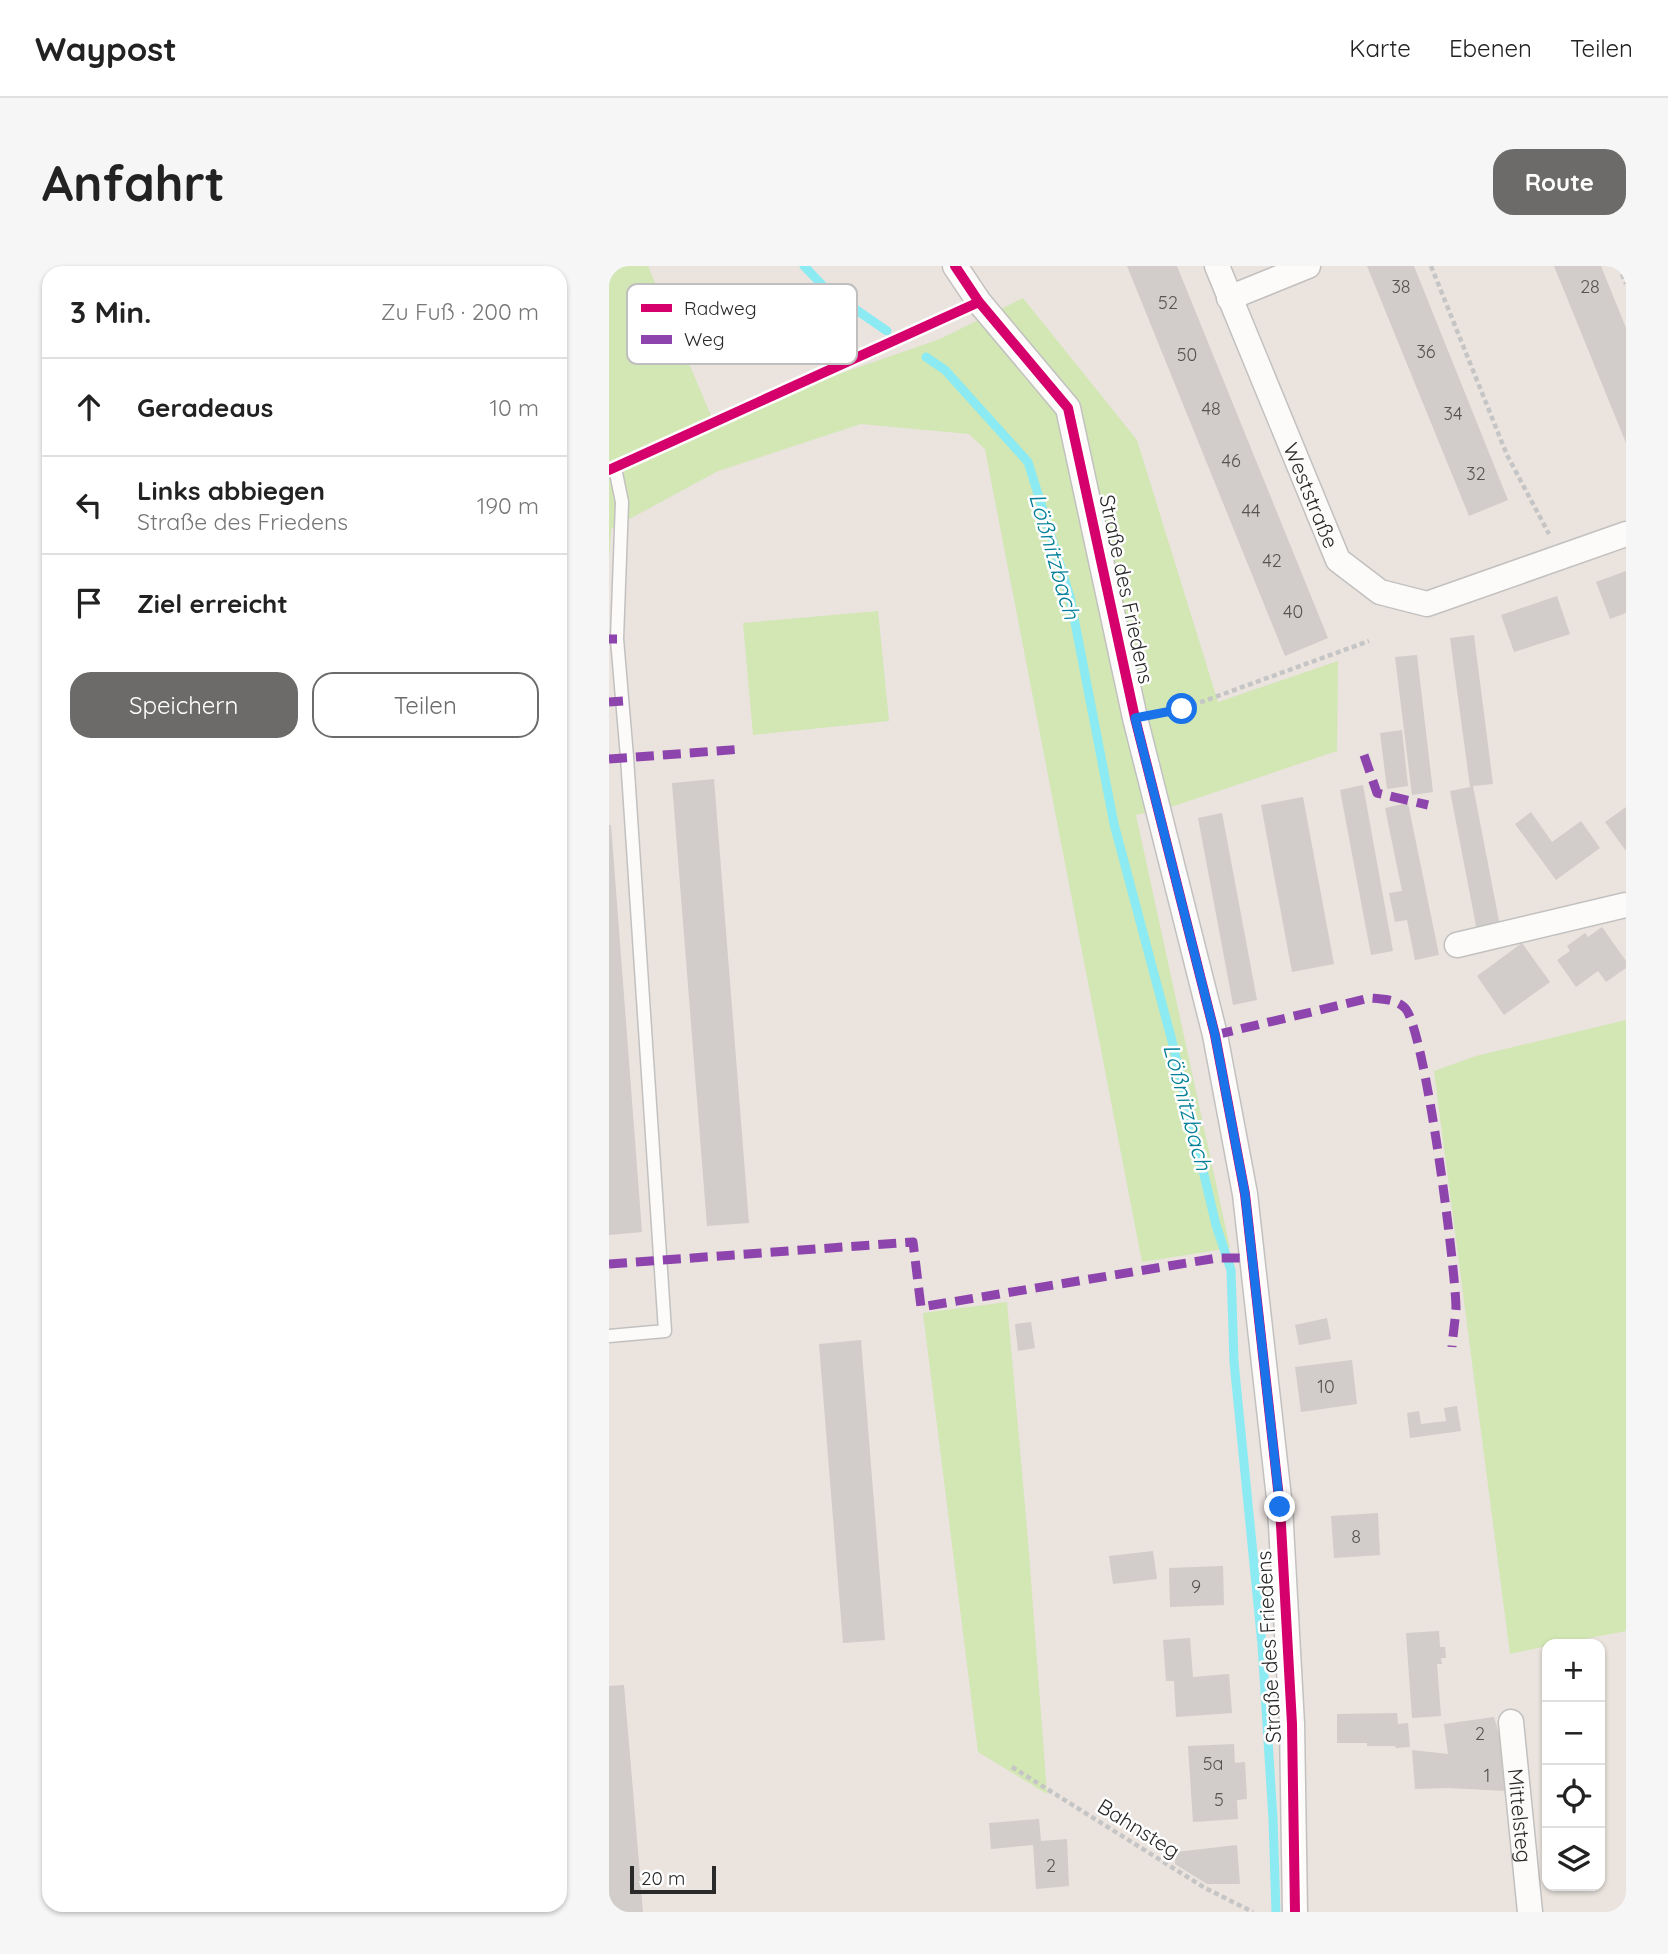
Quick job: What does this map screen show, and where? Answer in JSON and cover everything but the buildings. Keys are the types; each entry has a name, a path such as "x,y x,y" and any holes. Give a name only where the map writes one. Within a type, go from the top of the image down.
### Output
{"street":[{"name":"Straße des Friedens","path":"955,266 979,302 1068,408 1135,718 1215,1035 1245,1194 1280,1507 1292,1724 1295,1912"},
{"name":"Weststraße","path":"1217,266 1338,560 1380,592 1427,604 1626,534"},
{"path":"1229,298 1308,266"},
{"path":"1457,945 1626,905"},
{"name":"Mittelsteg","path":"1511,1721 1530,1912"}],"lane":[{"path":"609,1336 665,1331 617,639 622,502 615,468"}],"path":[{"path":"1431,266 1507,455 1561,557"},
{"path":"1619,266 1626,284"},
{"path":"1135,718 1182,709 1369,641"}],"green space":[{"path":"609,266 648,266 656,284 627,284 627,364 689,364 712,418 940,339 1023,298 1137,440 1218,702 1338,661 1337,751 1168,808 1136,815 1230,1248 1142,1262 985,449 969,434 861,424 718,471 611,529 609,560"},
{"path":"878,611 889,721 753,735 743,623"},
{"path":"1626,1020 1626,1631 1584,1639 1542,1639 1542,1647 1510,1654 1434,1071 1476,1056"},
{"path":"1007,1302 1047,1794 978,1752 923,1313"}],"waterway":[{"name":"Lößnitzbach","path":"804,266 821,284"},
{"name":"Lößnitzbach","path":"857,310 887,331"},
{"name":"Lößnitzbach","path":"926,357 945,370 1028,462 1070,597 1114,824 1172,1041 1216,1225 1231,1270 1234,1362 1262,1645 1276,1912"}],"marked path":[{"path":"609,639 617,639"},
{"path":"609,702 623,701"},
{"path":"609,759 743,749"},
{"path":"1364,755 1377,793 1428,805"},
{"path":"1215,1035 1370,998 1393,1001 1405,1008 1413,1025 1421,1058 1445,1202 1455,1286 1456,1309 1452,1347"},
{"path":"609,1264 913,1242 921,1307 1217,1258 1253,1258"}],"cycle path":[{"path":"955,266 979,302 1068,408 1135,718 1215,1035 1245,1194 1280,1507 1292,1724 1295,1912"},
{"path":"857,357 979,302"},
{"path":"609,470 842,364"}],"route":[{"path":"1182,709 1135,718 1215,1035 1245,1194 1280,1507"}]}
